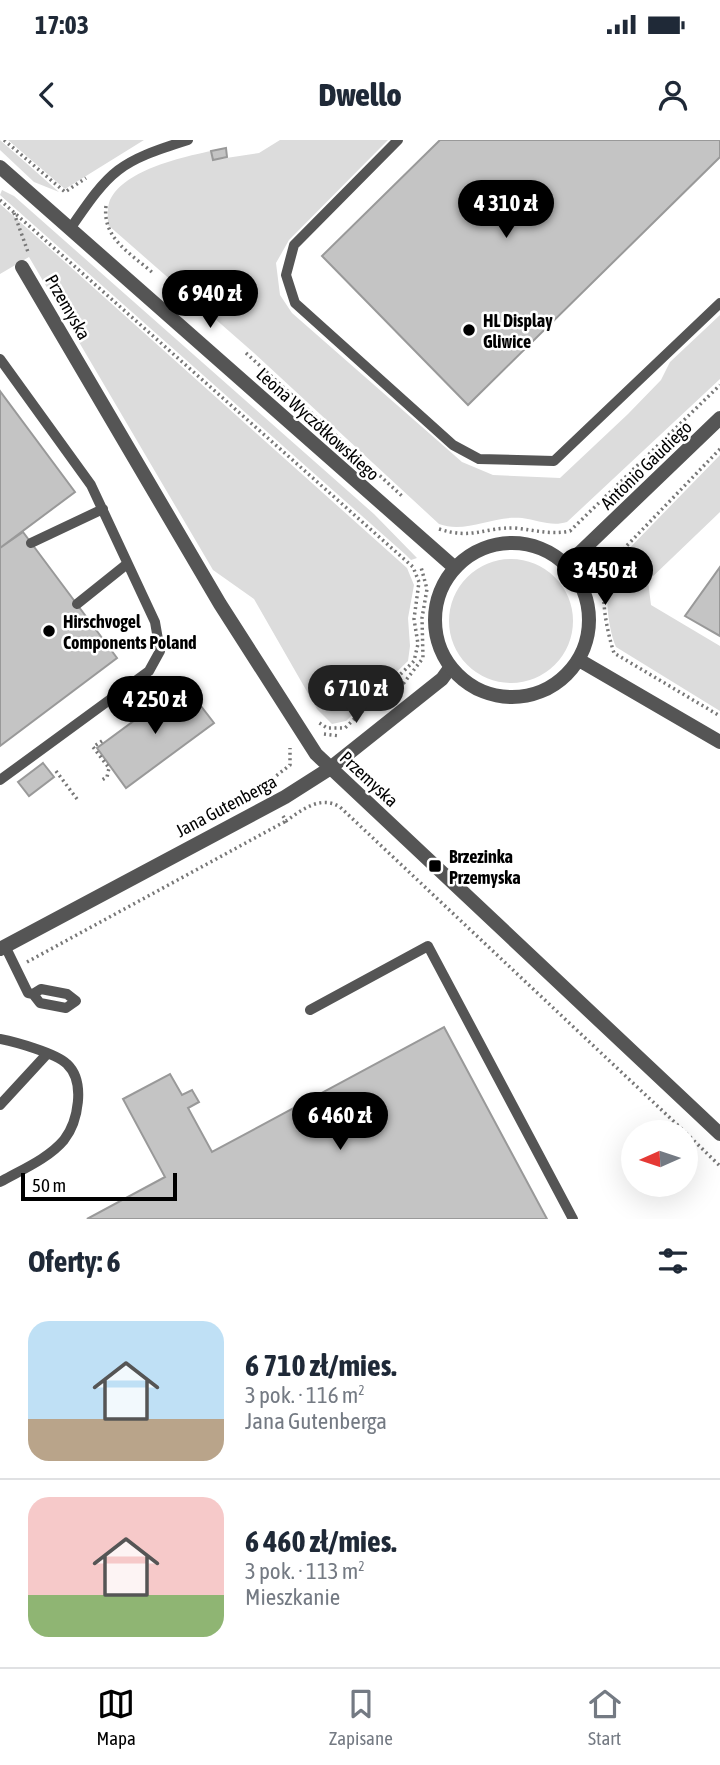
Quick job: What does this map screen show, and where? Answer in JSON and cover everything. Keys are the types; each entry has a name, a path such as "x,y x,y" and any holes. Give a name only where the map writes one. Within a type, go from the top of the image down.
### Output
{"street":[{"name":"Leona Wyczółkowskiego","path":"0,167 455,568"},
{"name":"Przemyska","path":"24,272 220,604 316,754 720,1134"},
{"name":"Antonio Gaudiego","path":"566,566 720,418"},
{"path":"515,543 547,551 566,566 584,591 588,617 579,660 567,676 548,688 514,697 478,689 450,668 437,642 434,619 441,585 455,568 482,549 515,543"},
{"path":"579,660 720,742"},
{"name":"Jana Gutenberga","path":"2,947 275,802 329,769 432,687 450,668"}],"lane":[{"path":"70,229 110,174 137,156 188,140"},
{"path":"398,140 294,244 286,275 295,303 462,450 479,458 554,461 720,303"},
{"path":"0,359 91,485 155,622 160,651 154,664 0,780"},
{"path":"31,543 103,509"},
{"path":"77,604 127,564"},
{"path":"310,1010 428,946 573,1219"},
{"path":"2,947 28,993 33,994"},
{"path":"0,1182 47,1155 63,1141 76,1122 78,1102 74,1079 67,1064 47,1054 1,1041"},
{"path":"0,1105 47,1054"},
{"path":"0,1091 12,1091"}],"path":[{"path":"4,140 65,192 94,172"},
{"path":"0,200 404,557 416,573 419,582 415,619 418,644 409,669 345,728 327,728 312,714"},
{"path":"106,204 104,220 108,232 154,274"},
{"path":"13,212 32,264 24,272"},
{"path":"246,353 371,467"},
{"path":"434,525 464,536 513,528 552,534 570,531 720,386"},
{"path":"720,449 606,568 603,587 607,631 614,653 720,716"},
{"path":"396,692 416,671 423,658 422,618 427,589 421,567 416,573"},
{"path":"311,722 331,737 346,736 354,730"},
{"path":"102,741 93,747 108,768 107,777 102,780"},
{"path":"270,789 267,783 290,765 288,744"},
{"path":"56,771 77,799"},
{"path":"292,810 316,797"},
{"path":"16,968 322,802 332,802 671,1120"},
{"path":"282,813 286,821"},
{"path":"698,1145 720,1166"}],"shaded area":[{"path":"0,140 59,192 34,182 0,150"},
{"path":"8,140 144,140 65,189"},
{"path":"280,140 388,140 289,240 276,263 280,295 292,313 462,462 493,475 560,478 628,414 661,380 670,362 720,315 720,379 567,522 550,523 512,518 459,527 439,524 254,353 108,225 108,206 115,192 138,174 184,157 211,151 213,160 259,153"},
{"path":"2,190 14,196 374,514 417,558 411,560 0,195"},
{"path":"0,204 407,568 414,585 408,618 408,661 346,721 332,724 317,709 254,599 213,570 29,257 0,274"},
{"path":"720,455 720,512 648,581 651,605 720,646 720,711 616,647 610,628 607,591 616,562"},
{"path":"511,559 535,564 555,577 568,597 573,621 568,645 555,665 535,678 511,683 487,678 467,665 454,645 449,621 454,597 467,577 487,564"}],"building":[{"name":"HL Display Gliwice","path":"440,140 720,140 720,157 468,405 322,256"},
{"path":"226,148 227,157 213,160 211,151"},
{"path":"0,391 75,492 0,548"},
{"name":"Hirschvogel Components Poland","path":"23,532 117,658 0,746 0,548"},
{"path":"720,567 720,636 685,616"},
{"path":"184,684 214,723 126,788 97,748"},
{"path":"43,763 54,777 29,796 18,782"},
{"path":"444,1027 547,1219 87,1219 165,1177 123,1099 170,1074 182,1095 192,1090 199,1102 188,1108 212,1152"}],"place":[{"name":"HL Display Gliwice","path":"469,330"},
{"name":"Hirschvogel Components Poland","path":"49,631"},
{"name":"Brzezinka Przemyska","path":"435,866"}]}
